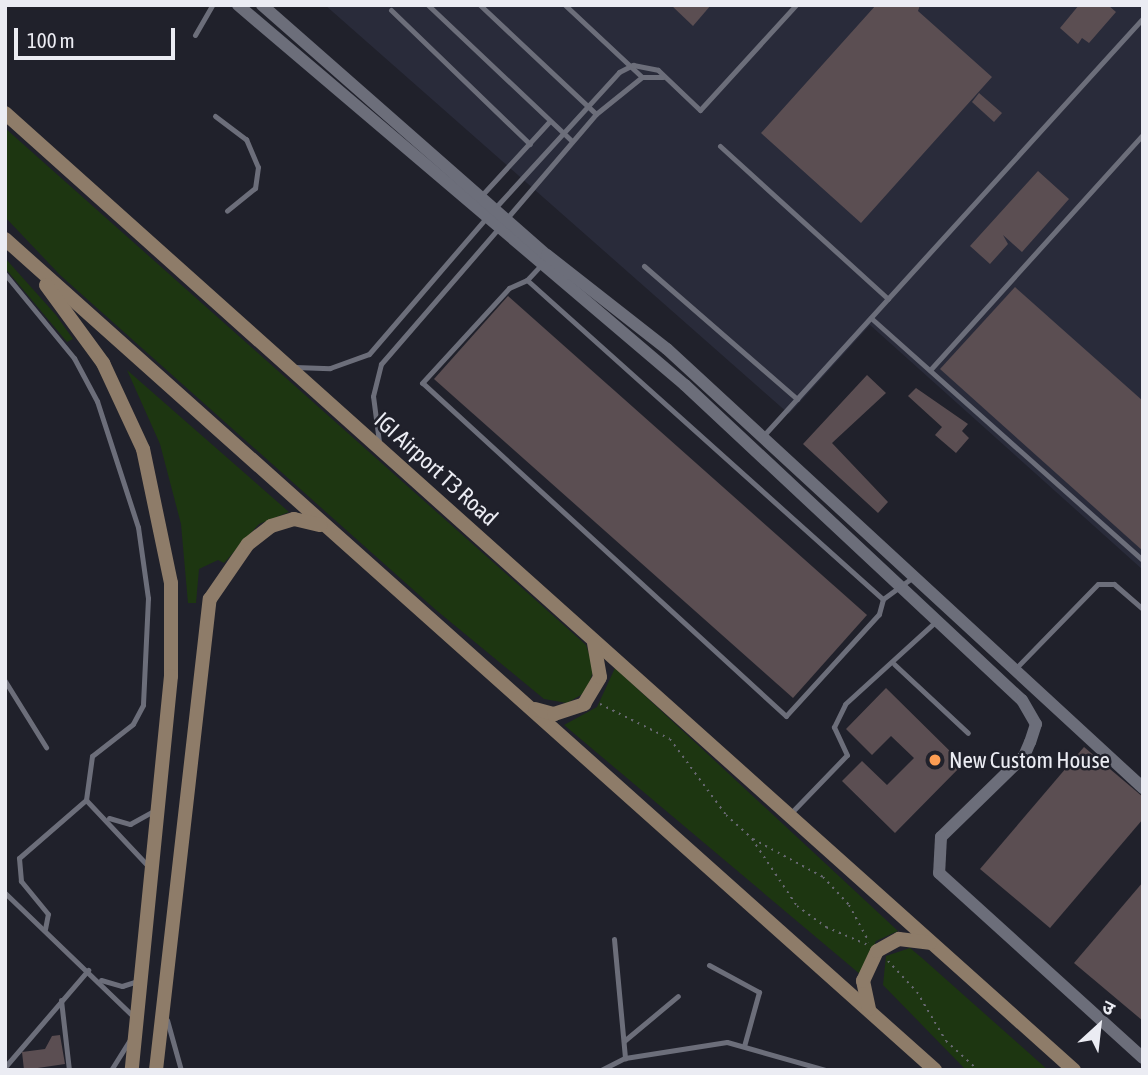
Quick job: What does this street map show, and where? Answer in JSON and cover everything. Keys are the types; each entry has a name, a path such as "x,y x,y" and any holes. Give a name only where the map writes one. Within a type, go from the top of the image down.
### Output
{"main road":[{"name":"IGI Airport T3 Road","path":"5,113 1074,1070"},
{"path":"5,239 935,1070"},
{"path":"19,251 103,363 143,449 157,499 172,625 160,797 132,1070"},
{"path":"156,1070 210,599 248,544 271,526 295,519 331,530"},
{"path":"525,703 554,714 584,704 600,677 601,661 586,633"},
{"path":"879,1020 869,1009 863,981 877,951 900,939 914,939 941,951"}],"street":[{"path":"238,5 485,220 695,394 935,621 1010,687 1036,724 1024,756 941,837 939,873 1143,1058"},
{"path":"261,5 507,219 764,435 912,578 1143,788"}],"lane":[{"path":"195,34 212,5"},
{"path":"428,5 572,141"},
{"path":"480,5 596,114"},
{"path":"565,5 633,65 642,77"},
{"path":"633,65 657,70 700,110 796,5"},
{"path":"391,10 530,144"},
{"path":"764,435 1143,18"},
{"path":"287,366 330,368 369,354 585,104 633,65"},
{"path":"381,450 372,408 381,364 596,114 642,77 663,77"},
{"path":"215,116 246,139 258,167 255,188 227,211"},
{"path":"482,195 549,122"},
{"path":"930,370 1143,134"},
{"path":"720,146 888,299"},
{"path":"540,266 527,280 509,288 422,383 786,716 879,614 883,598 901,589 912,578"},
{"path":"644,266 797,399"},
{"path":"5,274 74,358 97,401 117,449 145,567 149,648 143,705 133,724 102,743 92,756 86,800 19,858 21,881 48,914 45,929"},
{"path":"527,280 883,598"},
{"path":"870,318 1143,560"},
{"path":"1013,671 1098,584 1114,584 1143,609"},
{"path":"789,815 847,755 834,727 845,704 894,664 935,621"},
{"path":"894,664 968,733"},
{"path":"5,681 46,747"},
{"path":"103,815 136,823 151,814 160,797"},
{"path":"86,800 140,853 151,876"},
{"path":"5,893 127,1007 135,1029 111,1070"},
{"path":"614,939 625,1058"},
{"path":"709,965 760,992 744,1046"},
{"path":"5,1067 88,970"},
{"path":"95,977 122,986 141,976"},
{"path":"624,1041 678,996"},
{"path":"61,1000 69,1070"},
{"path":"161,1008 181,1070"},
{"path":"601,1070 625,1058 727,1042 825,1070"}],"path":[{"path":"600,704 670,739 726,815 751,837 823,877 849,905 872,947 805,913 777,884 751,837"},
{"path":"885,958 917,992 946,1041 978,1070"}],"shaded area":[{"path":"325,5 1143,5 1143,570 870,325 789,414"}],"green space":[{"path":"5,128 586,645 594,669 586,692 567,703 544,699 436,610 60,275 5,217"},
{"path":"5,258 56,315 73,339 67,342 5,268"},
{"path":"127,370 289,512 259,524 224,563 218,560 199,569 196,603 188,603 181,524 160,444"},
{"path":"615,668 898,931 876,941 861,975 564,725 597,707"},
{"path":"910,948 1048,1070 966,1070 883,985 886,956"}],"building":[{"path":"671,5 711,5 693,26"},
{"path":"876,5 920,5 918,11 992,77 861,223 761,133"},
{"path":"1079,5 1108,5 1116,12 1089,43 1082,38 1078,44 1060,28"},
{"path":"979,93 1002,113 994,122 972,102"},
{"path":"1038,171 1069,199 1022,252 1003,235 1008,244 990,264 970,246"},
{"path":"1015,287 1143,401 1143,551 940,369"},
{"path":"508,296 867,615 793,698 434,379"},
{"path":"867,375 886,393 832,443 888,502 878,513 803,444"},
{"path":"916,388 968,424 962,431 969,438 956,453 935,435 942,427 908,396"},
{"name":"New Custom House","path":"886,688 963,764 895,833 842,781 862,761 887,785 914,758 891,736 872,755 846,729"},
{"path":"1084,747 1143,797 1143,819 1050,928 980,869"},
{"path":"1143,882 1143,1021 1074,963"},
{"path":"60,1035 65,1064 24,1070 22,1052 45,1049 52,1036"}],"place":[{"name":"New Custom House","path":"935,760"}]}
